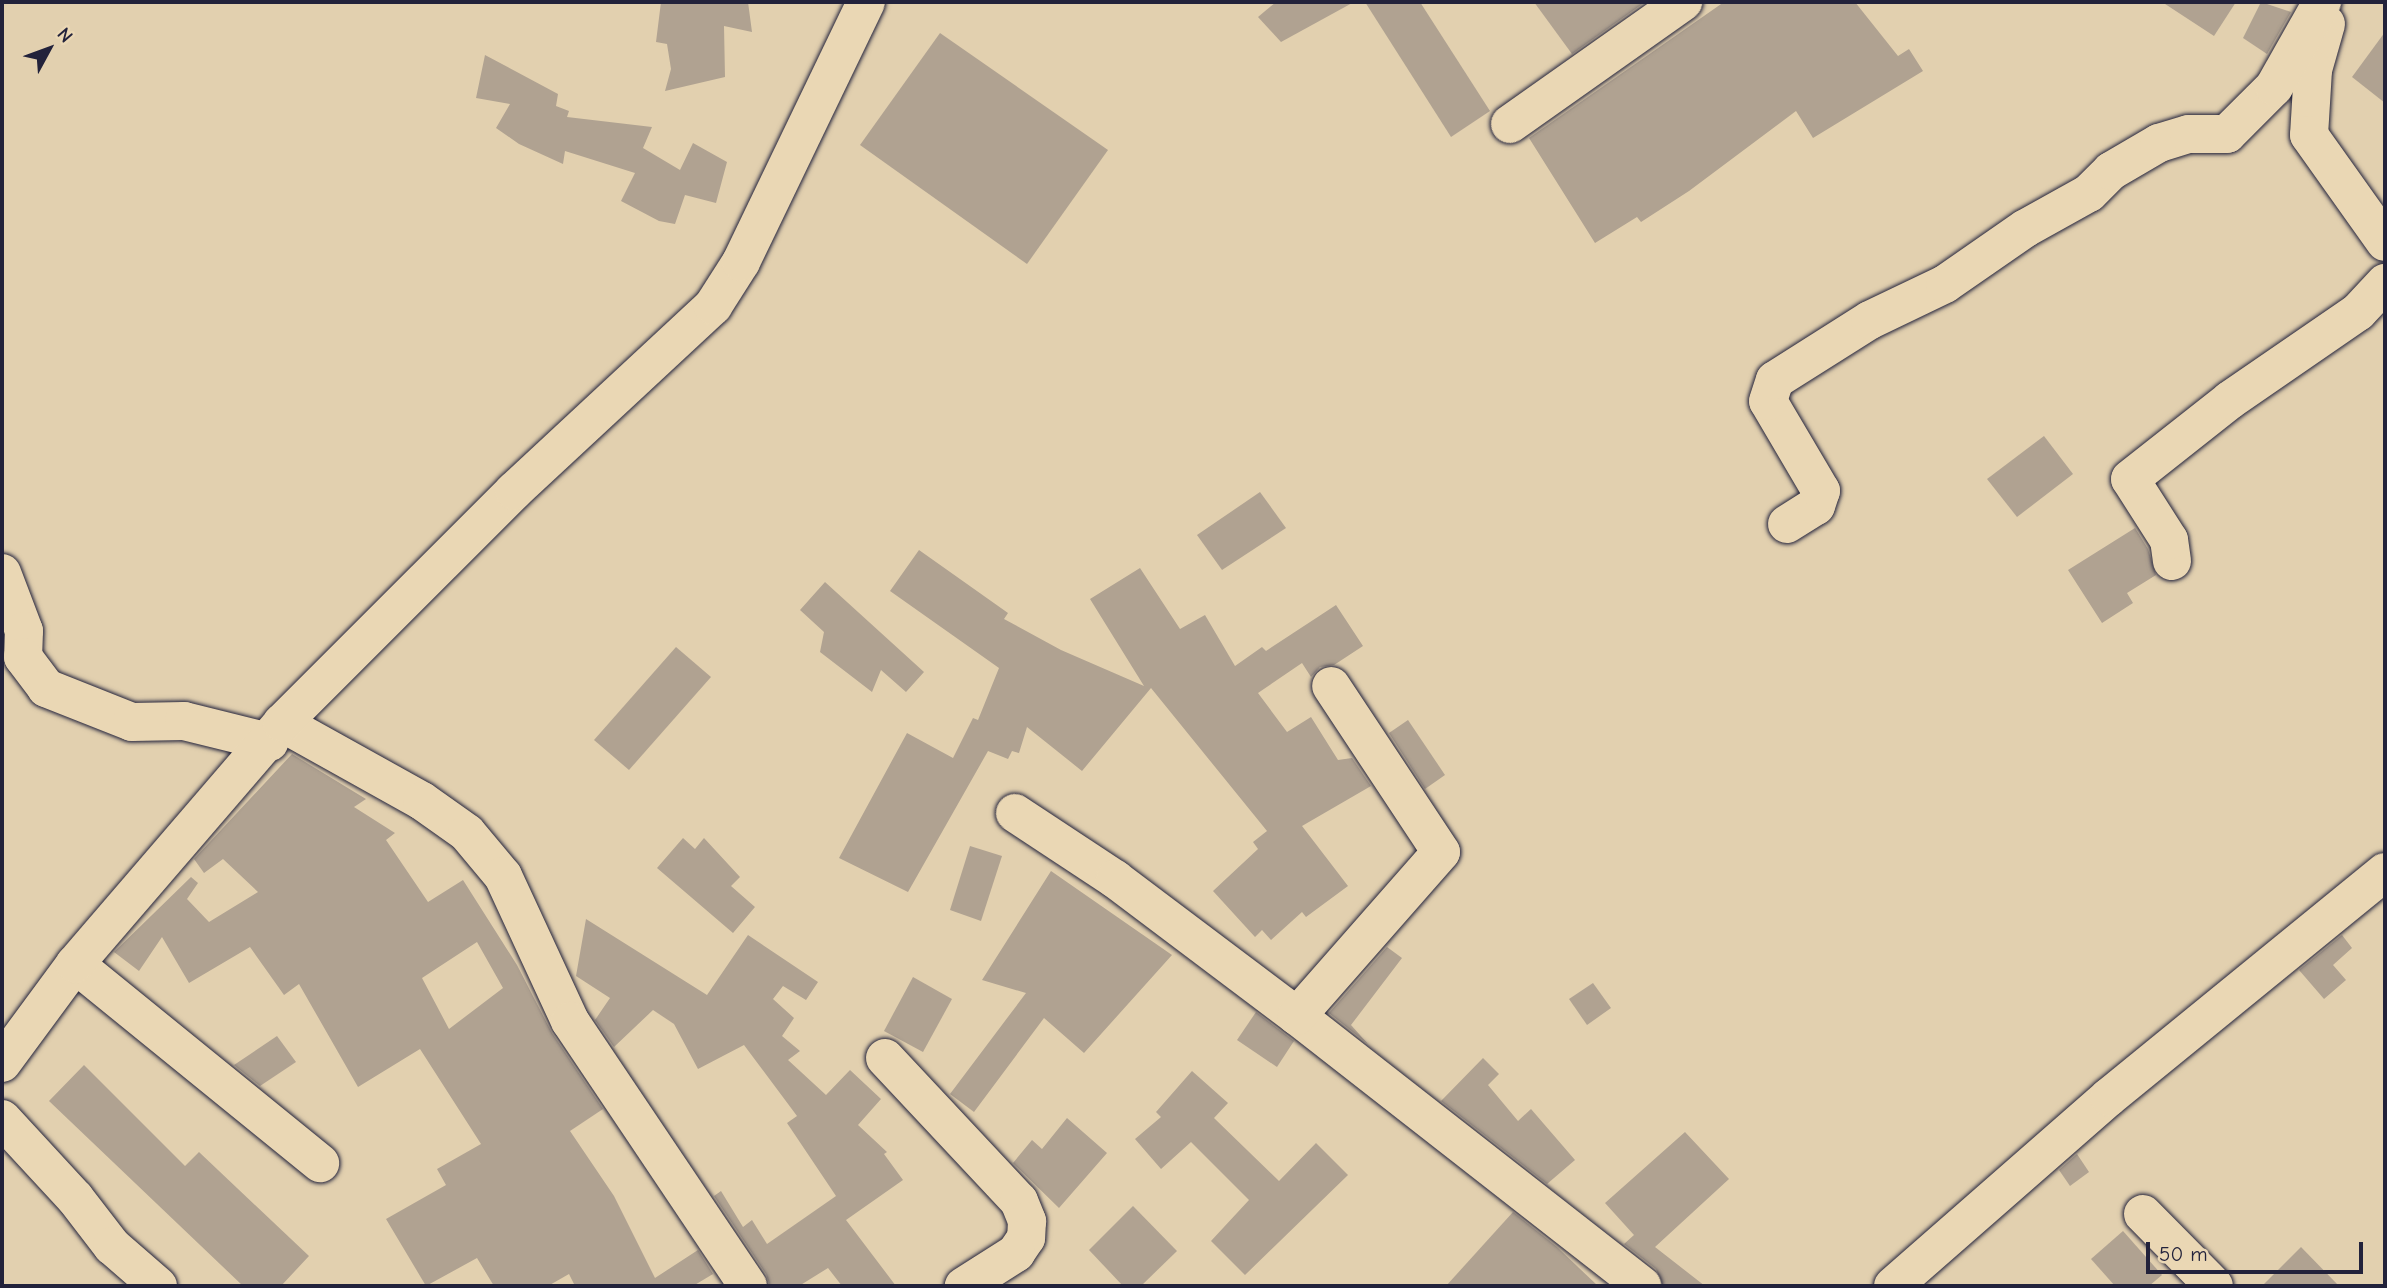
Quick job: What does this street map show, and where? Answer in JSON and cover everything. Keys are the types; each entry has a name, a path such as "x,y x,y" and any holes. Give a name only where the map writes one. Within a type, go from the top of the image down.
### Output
{"street":[{"path":"2,1063 75,964 275,733 514,491 713,306 741,262 866,2"},
{"path":"1510,124 1683,2"},
{"path":"1787,524 1816,506 1821,491 1768,401 1775,380 1870,320 1945,284 2026,228 2089,193 2111,171 2159,143 2189,134 2227,134 2274,87 2322,2"},
{"path":"2332,2 2314,70 2309,135 2385,242"},
{"path":"2172,561 2169,540 2130,479 2230,400 2358,312 2385,283"},
{"path":"2,573 24,631 23,657 47,688 131,722 184,720 275,733 422,801 467,833 503,876 570,1021 748,1286"},
{"path":"1297,1016 1441,852 1331,686"},
{"path":"1015,813 1115,879 1297,1016 1642,1286"},
{"path":"1893,1286 2109,1097 2385,872"},
{"path":"75,964 320,1163"},
{"path":"885,1058 1019,1201 1027,1221 1026,1238 1016,1253 964,1286"},
{"path":"2,1119 66,1187 112,1246 158,1286"},
{"path":"2143,1214 2214,1286"}],"building":[{"path":"661,2 748,2 752,32 724,26 725,77 665,91 671,69 667,44 656,42"},
{"path":"1276,2 1354,2 1281,42 1258,17"},
{"path":"1365,2 1420,2 1490,111 1451,137"},
{"path":"1534,2 1645,2 1572,54"},
{"path":"1724,2 1855,2 1898,56 1909,49 1923,71 1813,138 1796,111 1689,191 1641,222 1637,217 1595,243 1529,138"},
{"path":"2162,2 2236,2 2214,36"},
{"path":"2261,2 2291,12 2267,54 2243,38"},
{"path":"2385,32 2385,103 2352,77"},
{"path":"940,33 1108,150 1027,264 860,145"},
{"path":"485,55 558,94 556,106 569,111 567,117 652,127 643,148 680,170 693,143 727,162 716,203 685,195 675,224 659,221 621,201 635,173 565,151 563,164 519,144 496,128 510,104 476,98"},
{"path":"2044,436 2073,474 2017,517 1987,479"},
{"path":"1260,492 1286,528 1222,570 1197,535"},
{"path":"2135,528 2148,549 2156,575 2127,593 2133,603 2102,623 2068,570"},
{"path":"919,550 1008,613 1004,619 1061,650 1144,686 1090,599 1140,568 1180,629 1205,615 1235,666 1262,647 1266,651 1336,605 1363,646 1334,665 1320,667 1311,677 1302,663 1258,693 1287,732 1311,717 1338,760 1352,758 1371,786 1302,826 1348,886 1306,917 1302,912 1271,940 1262,930 1255,937 1213,891 1258,849 1253,842 1267,831 1151,688 1082,771 1027,727 1019,753 1012,751 1008,759 988,751 908,892 839,858 907,733 953,758 973,718 978,720 999,668 890,591"},
{"path":"825,582 924,672 906,692 881,670 872,692 820,652 824,632 800,610"},
{"path":"676,647 711,677 629,770 594,740"},
{"path":"1408,720 1445,775 1425,789 1389,733"},
{"path":"292,754 366,799 354,807 395,833 386,840 428,902 463,880 517,965 552,1033 603,1109 570,1131 614,1196 655,1278 698,1250 713,1274 693,1286 575,1286 569,1274 548,1286 494,1286 477,1258 426,1286 386,1219 446,1185 437,1169 481,1144 420,1049 358,1087 299,984 284,995 250,947 189,983 162,937 139,971 114,952 191,877 198,883 187,899 209,922 258,892 223,859 204,873 194,859","holes":["477,942 503,988 449,1029 422,978"]},
{"path":"683,838 695,849 704,838 740,877 731,886 755,907 733,933 657,868"},
{"path":"970,846 1002,856 981,921 950,910"},
{"path":"1051,871 1172,955 1084,1053 1044,1018 974,1112 950,1094 1026,993 982,980"},
{"path":"586,919 707,995 748,935 818,982 806,1000 783,986 773,999 794,1018 782,1036 800,1051 788,1060 826,1095 850,1070 881,1099 858,1125 887,1152 884,1154 903,1180 846,1220 896,1286 842,1286 828,1268 799,1286 770,1286 766,1274 714,1196 721,1191 743,1227 752,1220 767,1244 836,1196 787,1123 797,1116 744,1045 698,1069 674,1024 653,1010 614,1047 595,1020 610,998 576,976"},
{"path":"2342,935 2352,948 2333,965 2346,980 2324,999 2299,970"},
{"path":"1387,947 1402,958 1351,1025 1368,1044 1329,1013"},
{"path":"913,977 952,999 923,1052 884,1031"},
{"path":"1593,983 1611,1008 1587,1025 1569,999"},
{"path":"1256,1012 1294,1041 1277,1067 1237,1040"},
{"path":"277,1036 296,1062 260,1086 234,1065"},
{"path":"1483,1058 1499,1074 1488,1085 1518,1121 1531,1109 1575,1160 1547,1184 1441,1101"},
{"path":"84,1065 185,1166 199,1152 309,1256 281,1286 243,1286 49,1101"},
{"path":"1192,1071 1228,1103 1214,1118 1279,1181 1316,1143 1348,1175 1245,1275 1211,1241 1249,1200 1191,1142 1161,1169 1135,1139 1161,1117 1156,1112"},
{"path":"1067,1118 1107,1153 1059,1208 1013,1163 1032,1140 1042,1149"},
{"path":"1685,1132 1729,1179 1655,1247 1705,1286 1663,1286 1656,1269 1624,1244 1634,1235 1605,1203"},
{"path":"2077,1154 2089,1172 2070,1186 2059,1170"},
{"path":"1133,1206 1177,1251 1141,1286 1123,1286 1089,1250"},
{"path":"1513,1212 1557,1247 1598,1286 1446,1286"},
{"path":"2123,1231 2162,1275 2149,1286 2115,1286 2091,1259"},
{"path":"2301,1247 2339,1286 2262,1286"}]}
